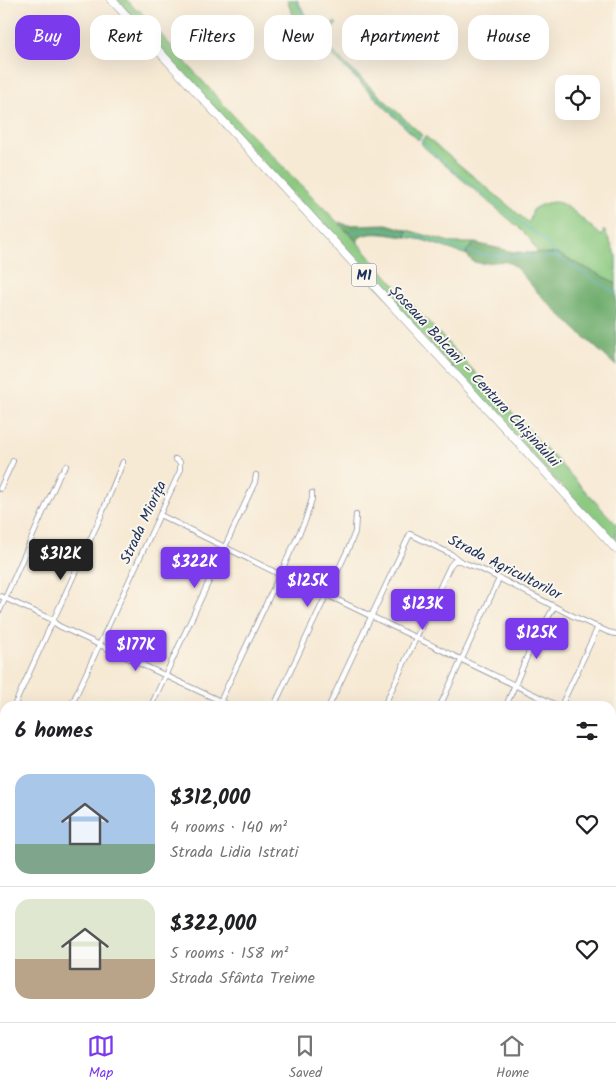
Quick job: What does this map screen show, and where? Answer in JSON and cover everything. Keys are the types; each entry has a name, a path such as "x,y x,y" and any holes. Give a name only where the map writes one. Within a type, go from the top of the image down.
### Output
{"highway":[{"name":"Șoseaua Balcani - Centura Chișinăului","path":"112,0 616,549"}],"street":[{"name":"Strada Miorița","path":"73,701 180,471 180,462 175,459"},
{"path":"0,489 13,461"},
{"path":"16,701 108,501 123,462"},
{"path":"0,610 60,474 66,466"},
{"path":"153,701 255,482 256,475"},
{"path":"220,701 305,521 312,493"},
{"path":"160,515 279,575 325,594 549,701"},
{"path":"276,701 355,532 356,515"},
{"name":"Strada Agricultorilor","path":"371,617 410,534 554,607 616,634"},
{"path":"386,701 450,566 454,561 460,561"},
{"path":"442,701 499,579"},
{"path":"0,596 53,620 59,626 100,644 213,701"},
{"path":"508,701 529,652 554,607"},
{"path":"331,701 371,617"},
{"path":"562,701 598,627"}],"green space":[{"path":"114,0 127,0 143,15 128,15"},
{"path":"287,0 297,0 305,15 294,15"},
{"path":"335,22 337,24 332,28 332,24"},
{"path":"161,35 171,46 171,60 184,60 241,124 358,243 408,300 616,524 616,546 161,51"},
{"path":"332,50 422,135 418,140 332,55"},
{"path":"425,136 529,223 533,209 546,203 557,202 570,209 602,236 604,229 616,255 616,283 558,254 538,253 529,238 516,225 425,148 421,143"},
{"path":"339,222 347,225 387,224 407,230 406,237 368,234 358,239 358,243"},
{"path":"407,230 453,243 475,243 466,251 467,255 423,240 406,237"},
{"path":"475,243 514,252 558,254 616,283 616,366 551,306 513,265 507,262 480,263 474,262 469,258 466,251"}],"waterway":[{"path":"295,0 304,17 336,57 444,162 522,224 542,237 557,257 616,293"},
{"path":"350,232 380,229 404,233 482,255 536,257"},
{"path":"543,257 557,257"}]}
